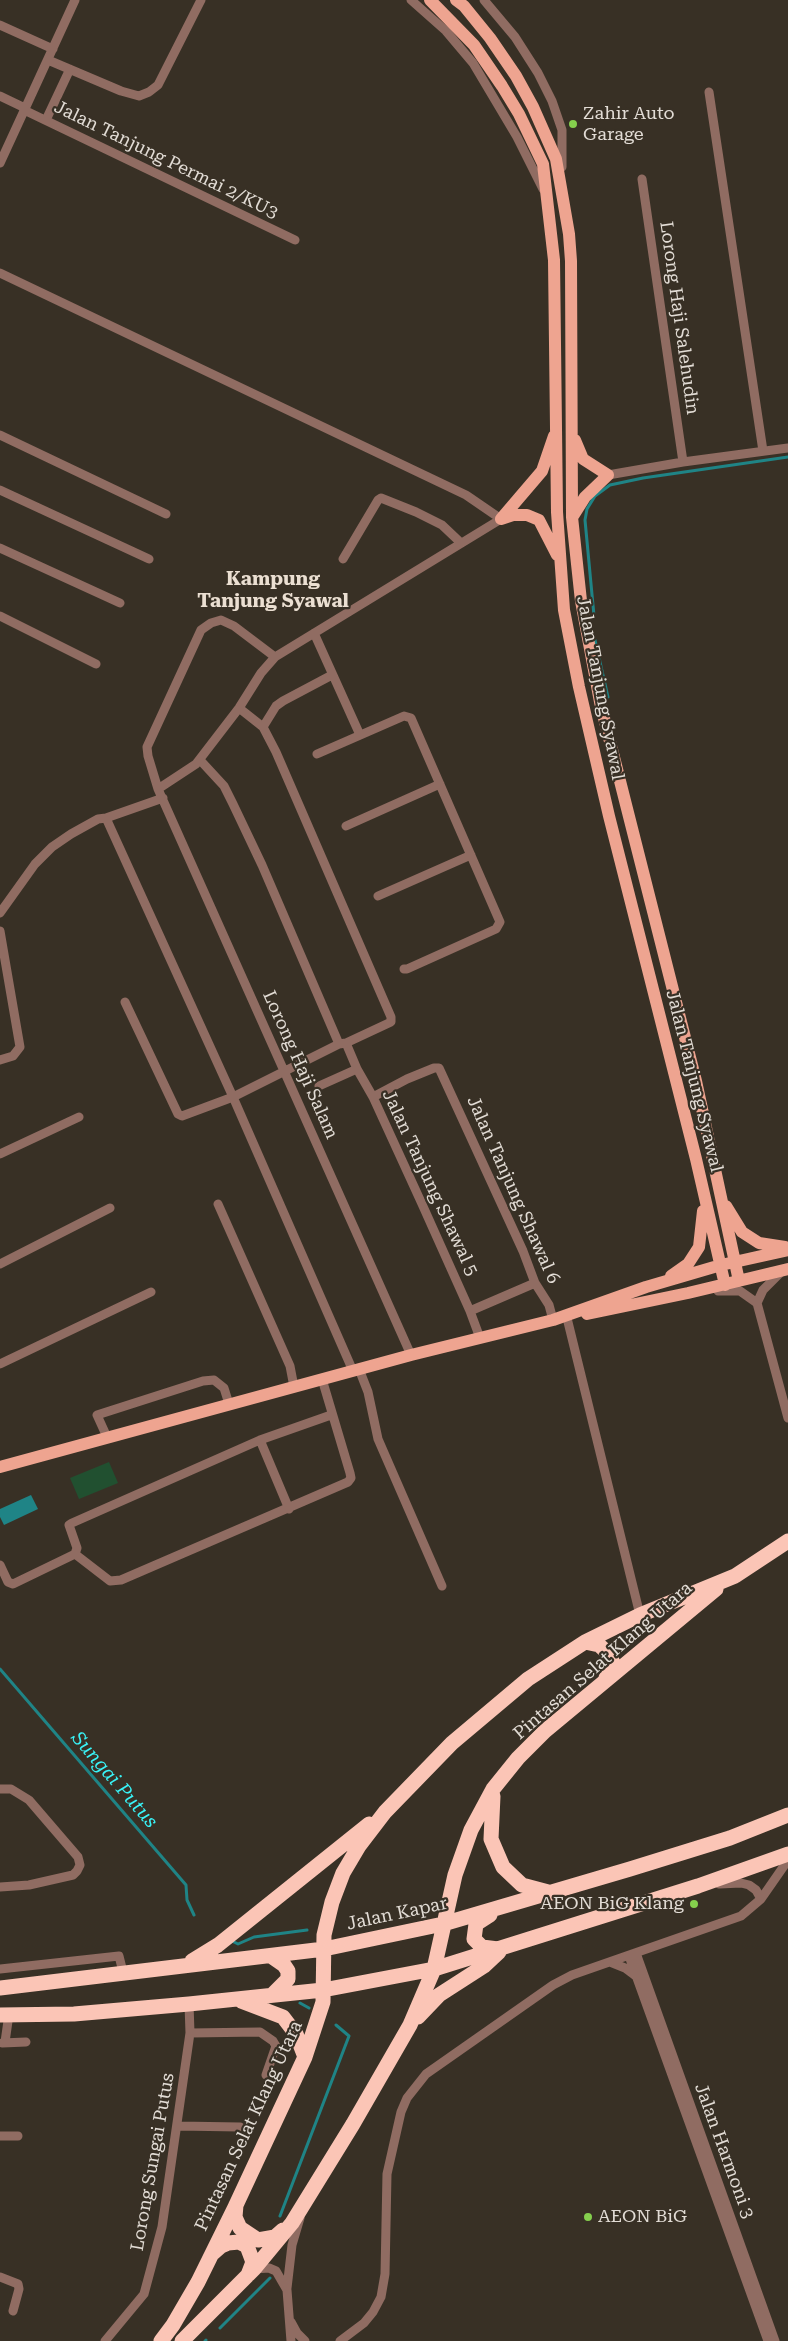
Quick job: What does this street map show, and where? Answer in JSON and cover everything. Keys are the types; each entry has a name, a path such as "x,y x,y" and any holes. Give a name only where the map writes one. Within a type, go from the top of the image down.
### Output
{"highway":[{"name":"Pintasan Selat Klang Utara","path":"182,2341 251,2272 292,2223 353,2124 410,2025 434,1969 455,1875 468,1839 493,1789 518,1758 545,1731 683,1614 731,1578 788,1542"},
{"name":"Pintasan Selat Klang Utara","path":"161,2341 178,2316 236,2205 305,2057 318,2021 323,1990 324,1935 332,1902 342,1873 359,1846 385,1812 452,1743 528,1679 585,1642 640,1615 731,1578"},
{"path":"585,1642 599,1645 609,1654 613,1662 605,1680"},
{"path":"493,1789 491,1839 502,1866 522,1885 552,1893"},
{"path":"186,1964 218,1946 385,1812"},
{"name":"Jalan Kapar","path":"0,1988 186,1964 324,1949 443,1924 507,1907 730,1838 788,1815"},
{"path":"4,2014 74,2014 323,1990 434,1969 698,1886 788,1854"},
{"path":"502,1949 482,1947 474,1939 474,1932 476,1924 507,1907"},
{"path":"410,2025 439,1995 484,1966 502,1949"},
{"path":"271,1956 288,1970 288,1979 272,1995"},
{"path":"237,1999 282,2017 296,2034 305,2057"},
{"path":"236,2205 236,2217 240,2228 258,2240 275,2237 292,2223"},
{"path":"208,2258 221,2246 239,2242 247,2246 251,2253 251,2272"}],"main road":[{"name":"Jalan Tanjung Syawal","path":"430,0 474,46 502,86 528,133 542,164 554,260 557,512 564,610 579,687 721,1265 724,1285"},
{"name":"Jalan Tanjung Syawal","path":"456,0 464,6 485,32 505,61 528,99 556,159 571,261 572,517 581,601 600,702 696,1081 739,1281"},
{"path":"501,519 530,488 542,471 557,428"},
{"path":"572,517 585,497 608,475 583,459 573,436"},
{"path":"501,519 513,515 527,515 540,520 562,566"},
{"path":"718,1188 731,1215 742,1232 759,1243 788,1249"},
{"path":"646,1288 688,1264 699,1247 703,1222 703,1196"},
{"path":"0,1466 411,1355 553,1320 721,1265 788,1249"},
{"path":"553,1320 688,1293 785,1269"}],"street":[{"path":"0,163 75,0"},
{"path":"48,60 121,91 140,96 158,85 201,0"},
{"path":"411,0 446,31 473,63 517,137 548,201"},
{"path":"484,0 515,38 538,73 552,101 562,130 562,191"},
{"path":"0,25 53,49"},
{"path":"46,120 70,69"},
{"path":"709,92 763,451"},
{"name":"Jalan Tanjung Permai 2/KU3","path":"0,96 295,240"},
{"name":"Lorong Haji Salehudin","path":"642,179 683,462"},
{"path":"0,273 466,495 501,519 275,656 200,760 158,789"},
{"path":"0,435 166,514"},
{"path":"608,475 683,462 788,448"},
{"path":"0,490 149,559"},
{"path":"343,559 381,498 442,525 461,543"},
{"path":"0,548 120,603"},
{"path":"0,616 96,664"},
{"name":"Lorong Haji Salam","path":"275,656 234,626 221,620 211,623 201,630 147,747 150,765 158,789 411,1355"},
{"path":"314,633 360,735"},
{"path":"263,727 276,706 332,674"},
{"path":"125,1002 178,1114 188,1115 233,1097 342,1043 387,1024 391,1017 263,727 239,708"},
{"path":"317,754 408,715 500,922 499,926 407,970 404,969"},
{"name":"Jalan Tanjung Shawal 5","path":"200,760 224,786 233,804 342,1043 374,1097 470,1311 480,1338"},
{"path":"346,826 440,784"},
{"path":"0,913 35,864 52,847 98,819 106,818 163,798"},
{"path":"106,818 356,1370 368,1392 378,1439 442,1586"},
{"path":"378,896 471,855"},
{"path":"0,931 20,1047 13,1056 0,1060"},
{"path":"319,1086 357,1068"},
{"name":"Jalan Tanjung Shawal 6","path":"374,1097 434,1068 439,1068 523,1251 535,1283 549,1305 553,1320"},
{"path":"0,1154 79,1117"},
{"path":"218,1204 290,1366 294,1387"},
{"path":"0,1264 110,1208"},
{"path":"757,1302 763,1290 785,1269"},
{"path":"470,1311 535,1283"},
{"path":"688,1293 731,1289 748,1295 757,1302 788,1418"},
{"path":"0,1364 152,1292"},
{"path":"567,1318 640,1615"},
{"path":"107,1437 97,1415 203,1381 214,1380 224,1388 229,1404"},
{"path":"75,1554 110,1581 121,1580 348,1482 351,1478 322,1380"},
{"path":"0,1565 8,1582 13,1584 75,1554 77,1548 69,1525 72,1523 260,1440 331,1415"},
{"path":"260,1440 289,1509"},
{"path":"0,1789 11,1789 30,1800 78,1857 80,1865 72,1875 29,1886 0,1887"},
{"path":"340,2341 373,2312 381,2297 385,2274 386,2174 407,2098 426,2074 553,1985 572,1975 741,1916 752,1909 761,1899 788,1860"},
{"path":"698,1886 742,1883 756,1890 761,1899"},
{"path":"610,1962 640,1974 646,1958 657,1946"},
{"name":"Jalan Harmoni 3","path":"633,1954 768,2341"},
{"path":"0,1970 119,1956 123,1972"},
{"name":"Jalan Harmoni 3","path":"640,1974 776,2341"},
{"name":"Lorong Sungai Putus","path":"105,2341 144,2294 162,2227 190,2033 189,2004"},
{"path":"4,2014 3,2043 26,2042"},
{"path":"190,2033 260,2032 273,2041 276,2046 266,2075"},
{"path":"178,2126 240,2127"},
{"path":"0,2136 18,2136"},
{"path":"291,2341 287,2290 292,2245 306,2201"},
{"path":"251,2272 262,2267 276,2271 287,2290"},
{"path":"0,2277 18,2284 19,2289 13,2310"},
{"path":"289,2317 297,2334 305,2341"},
{"path":"335,2341 349,2335"}],"green space":[{"path":"109,1462 118,1483 79,1499 70,1478"}],"water":[{"path":"31,1495 38,1509 4,1525 0,1517 0,1509"}],"waterway":[{"path":"594,616 585,520 587,509 595,496 610,485 643,478 788,457"},
{"path":"595,640 608,697"},
{"name":"Sungai Putus","path":"0,1669 186,1885 187,1900 194,1915"},
{"path":"232,1941 238,1944 254,1937 307,1930"},
{"path":"300,2003 309,2008"},
{"path":"280,2216 349,2036 336,2025"},
{"path":"220,2328 270,2278"}],"place":[{"name":"Zahir Auto Garage","path":"573,124"},
{"name":"AEON BiG Klang","path":"694,1904"},
{"name":"AEON BiG","path":"588,2217"}],"district":[{"name":"Kampung Tanjung Syawal","path":"273,590"}]}
